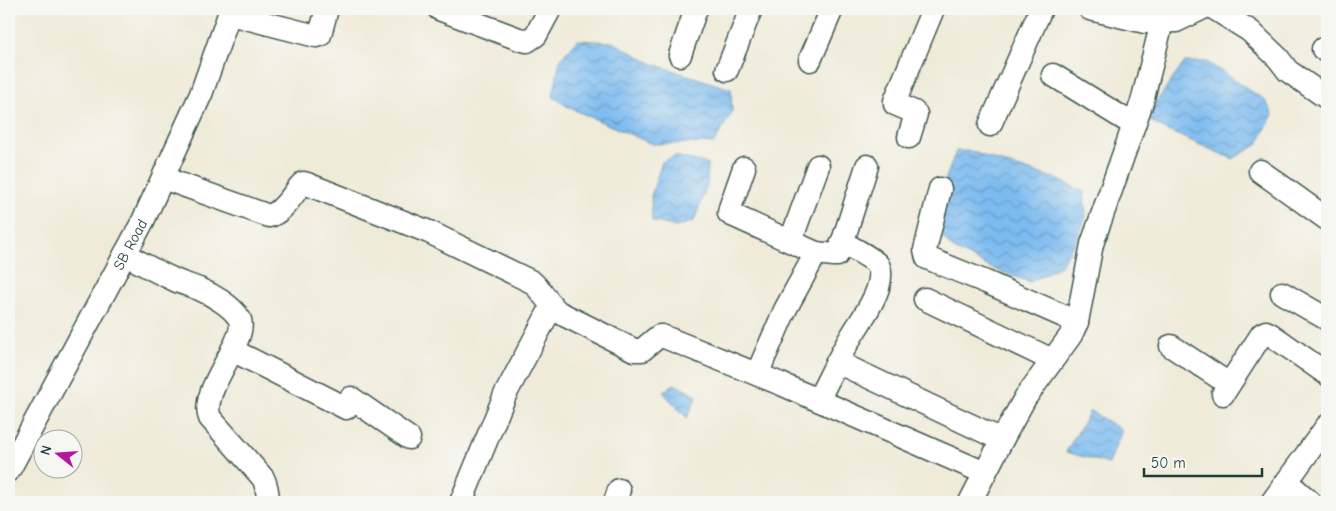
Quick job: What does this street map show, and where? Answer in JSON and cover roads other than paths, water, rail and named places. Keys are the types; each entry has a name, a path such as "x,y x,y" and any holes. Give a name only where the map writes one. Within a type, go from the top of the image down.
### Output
{"street":[{"path":"231,11 316,36 320,34 327,9"},
{"path":"439,9 527,41 536,35 550,9"},
{"path":"680,54 696,9"},
{"path":"727,70 751,9"},
{"path":"810,60 832,9"},
{"path":"909,137 916,114 895,104 895,101 933,9"},
{"path":"990,125 1040,9"},
{"path":"1090,9 1145,22 1176,21 1201,9"},
{"path":"1215,9 1250,31 1278,58 1288,71 1327,98"},
{"name":"SB Road","path":"9,470 144,221 202,94 231,11"},
{"path":"970,502 1025,398 1071,335 1077,322 1092,244 1142,102 1162,22"},
{"path":"1053,75 1134,125"},
{"path":"791,240 818,166"},
{"path":"744,168 730,213 732,215 791,240 816,253 837,255 867,166"},
{"path":"1260,171 1327,219"},
{"path":"163,178 268,216 275,215 303,183 307,184 429,232 532,282 558,312 634,350 642,350 659,336 662,336 757,374 985,472"},
{"path":"940,189 925,250 927,258 1077,322"},
{"path":"818,400 837,362 872,301 880,278 878,265 842,242"},
{"path":"757,374 785,310 816,253"},
{"path":"125,254 174,280 199,289 226,304 240,319 242,327 220,371 209,402 208,413 210,418 263,478 268,491 268,502"},
{"path":"1282,293 1327,319"},
{"path":"925,298 1052,360"},
{"path":"461,502 505,395 552,306"},
{"path":"1171,346 1226,389 1262,334 1266,332 1327,374"},
{"path":"232,350 346,408 351,398 409,438"},
{"path":"837,362 1002,440"},
{"path":"1272,502 1327,426"},
{"path":"1287,482 1310,502"}],"water":[{"path":"577,40 613,42 653,64 731,89 732,112 714,143 652,144 570,108 553,97 560,60"},
{"path":"1185,62 1207,62 1265,100 1273,114 1258,144 1233,159 1168,131 1150,121 1154,105"},
{"path":"956,151 970,151 1054,178 1084,192 1086,217 1078,238 1060,266 1030,282 991,268 952,248 934,226 942,189"},
{"path":"675,156 708,164 707,185 694,221 676,227 652,221 651,196 662,162"},
{"path":"674,384 697,396 687,418 663,392"},
{"path":"1090,411 1122,430 1109,464 1066,452"}]}
